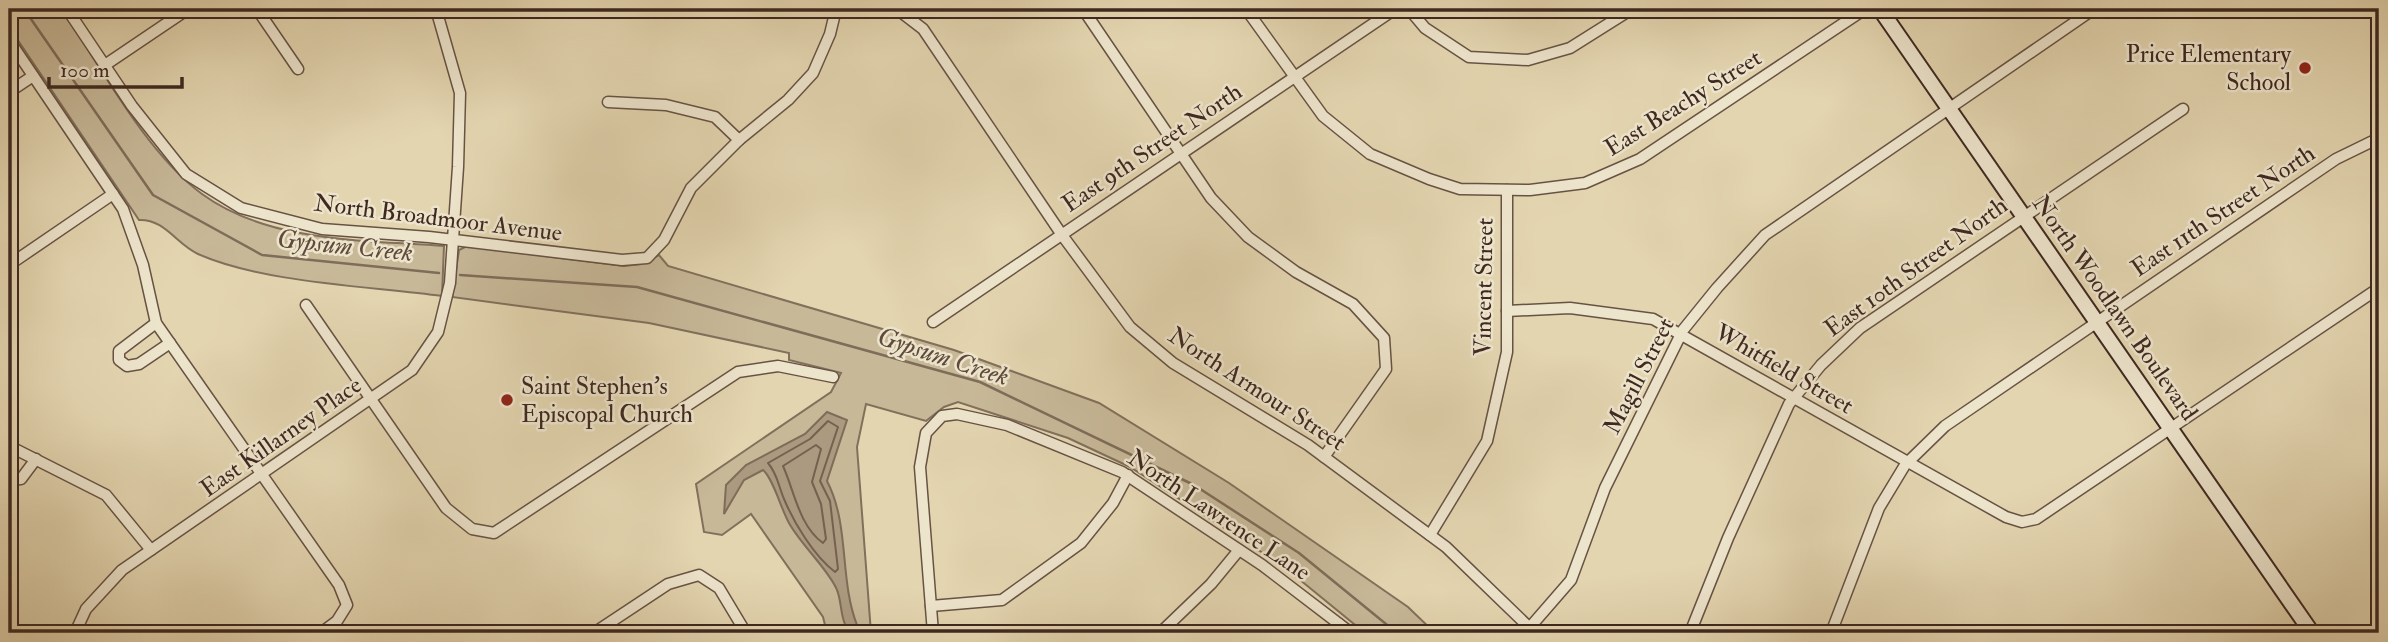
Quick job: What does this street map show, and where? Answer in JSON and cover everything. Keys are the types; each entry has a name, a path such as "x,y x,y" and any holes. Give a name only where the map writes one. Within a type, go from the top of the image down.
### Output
{"main road":[{"name":"North Woodlawn Boulevard","path":"1880,9 2312,633"}],"street":[{"name":"North Broadmoor Avenue","path":"67,9 132,106 186,174 241,208 322,229 452,240 622,260 647,258 664,240 691,188 739,140"},
{"path":"105,65 188,9"},
{"path":"257,9 298,69"},
{"name":"East Killarney Place","path":"75,633 86,609 122,570 412,370 438,332 450,284 460,93 436,9"},
{"path":"608,102 666,105 715,117 739,140 788,100 813,73 830,34 836,9"},
{"name":"North Armour Street","path":"897,9 923,29 1062,235 1139,335 1173,363 1324,457 1430,535 1530,632"},
{"path":"1083,9 1211,198 1248,237 1296,272 1353,304 1384,338 1386,369 1324,457"},
{"name":"East Beachy Street","path":"1246,9 1323,116 1370,154 1429,179 1460,188 1507,190 1585,183 1640,159 1865,9"},
{"name":"East 9th Street North","path":"933,322 1395,9"},
{"path":"1409,9 1425,28 1469,57 1528,60 1570,48 1632,9"},
{"name":"Magill Street","path":"1530,632 1571,580 1605,488 1682,334 1717,288 1765,235 2094,9"},
{"path":"9,40 123,209 143,265 156,323 331,574 347,606 337,621 321,633"},
{"path":"9,92 33,76"},
{"name":"East 10th Street North","path":"1690,633 1728,538 1793,398 1821,365 1860,328 2183,109"},
{"name":"East 11th Street North","path":"1831,633 1879,508 1907,463 1945,426 2336,159 2379,138"},
{"name":"Vincent Street","path":"1430,535 1486,441 1507,352 1507,190"},
{"path":"9,265 113,194"},
{"path":"2170,427 2379,288"},
{"path":"306,304 446,508 472,529 494,533 738,372 778,366 833,376"},
{"name":"Whitfield Street","path":"1507,311 1570,308 1653,319 2006,517 2025,521 2036,519 2170,427"},
{"path":"156,323 123,344 119,351 120,360 127,366 139,364 170,343"},
{"name":"North Lawrence Lane","path":"931,606 920,467 926,433 942,415 957,414 1007,425 1128,475 1239,550 1336,629 1351,633"},
{"path":"9,446 106,495 117,505 151,550"},
{"path":"9,480 21,479 36,460"},
{"path":"933,633 931,606 1002,600 1081,543 1113,503 1128,475"},
{"path":"1160,633 1211,584 1239,550"},
{"path":"594,633 668,584 699,575 719,588 746,633"}],"shaded area":[{"path":"9,9 62,9 144,133 162,156 202,194 228,210 287,230 350,240 444,246 442,296 317,282 224,264 190,250 156,223 139,220 9,27"},
{"path":"467,246 624,266 641,264 659,255 668,266 954,350 1099,403 1229,483 1408,607 1435,633 1365,633 1283,566 1130,467 1068,438 958,402 944,407 926,421 866,404 857,447 871,633 827,633 823,617 751,514 722,535 704,532 696,484 831,392 841,373 789,360 789,353 649,323 452,297 459,250"}],"water":[{"path":"827,412 847,420 827,481 839,516 848,589 857,625 854,633 846,626 833,582 794,531 763,470 744,480 724,514 726,485 746,465 805,434"}],"waterway":[{"name":"Gypsum Creek","path":"24,9 153,195 262,255 439,273"},
{"name":"Gypsum Creek","path":"460,275 637,287 980,382 1194,485 1299,553 1397,633"}],"place":[{"name":"Price Elementary School","path":"2305,68"},
{"name":"Saint Stephen's Episcopal Church","path":"507,400"}]}
